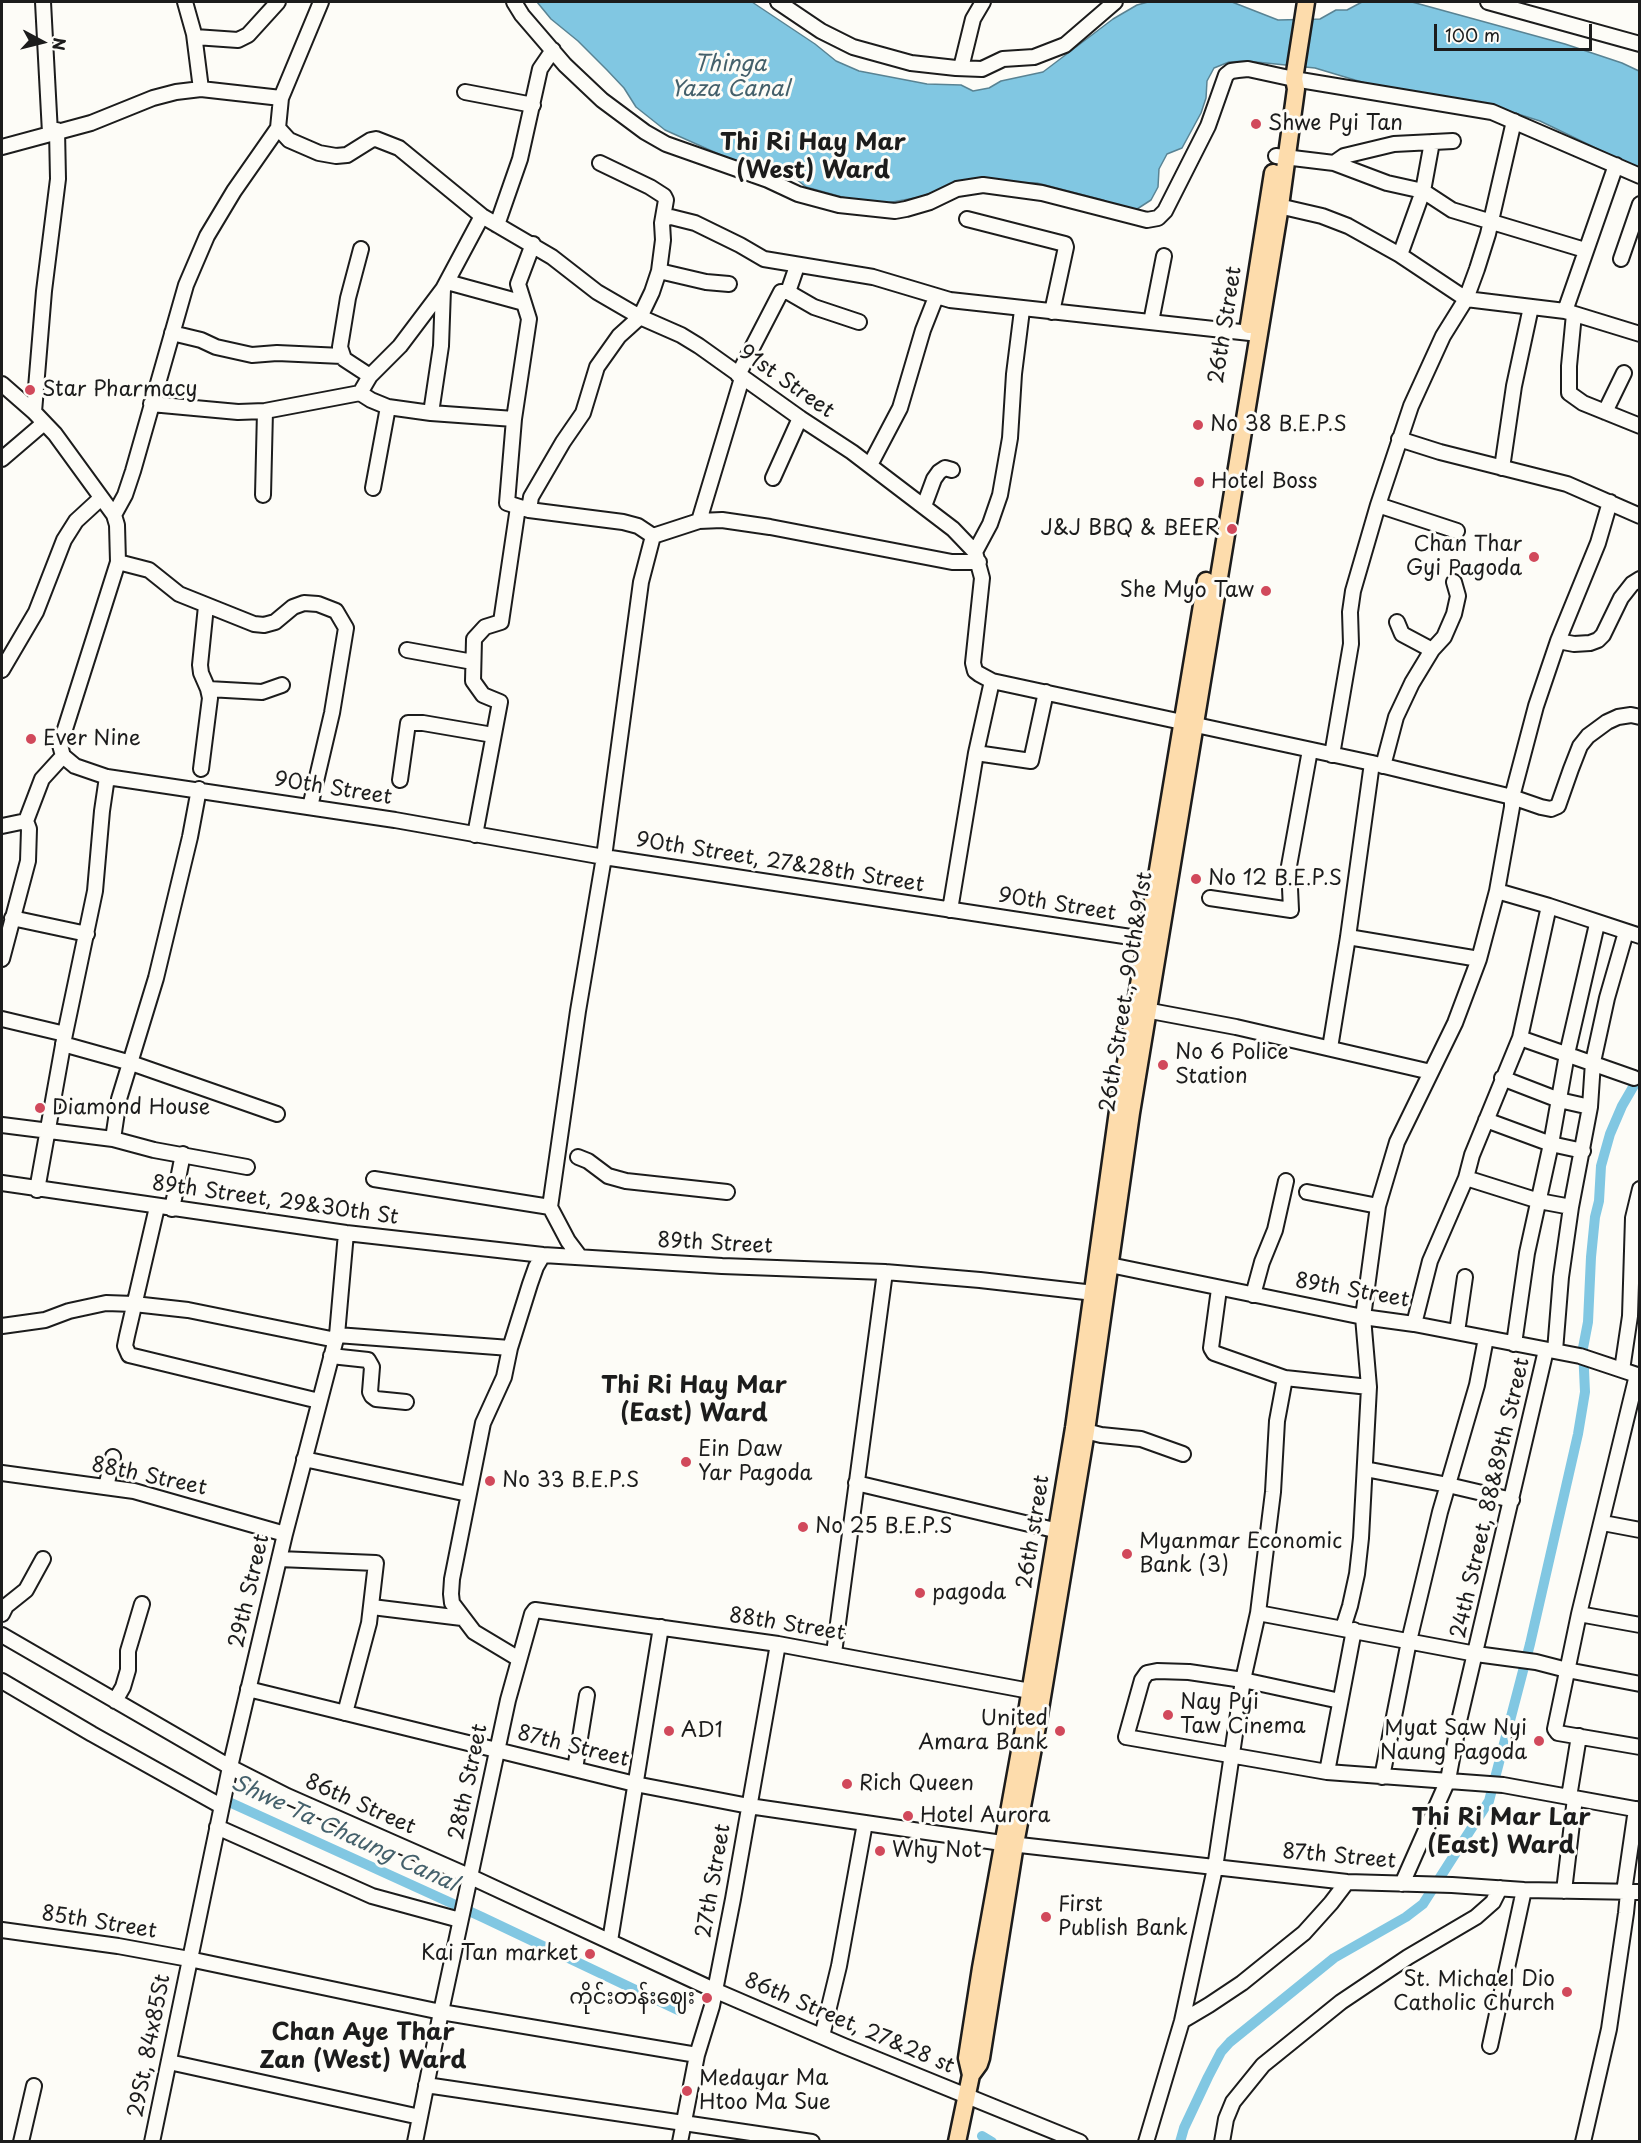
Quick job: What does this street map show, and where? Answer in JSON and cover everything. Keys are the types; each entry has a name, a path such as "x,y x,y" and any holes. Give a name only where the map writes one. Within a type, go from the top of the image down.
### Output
{"main road":[{"name":"26th Street","path":"1187,724 1274,205 1288,88 1295,76 1306,4"},
{"name":"26th Street., 90th&91st","path":"1103,1264 1187,724"},
{"name":"26th street","path":"1009,1843 1038,1721 1063,1532 1103,1264"},
{"name":"26th street","path":"1009,1843 1030,1691 1063,1532"},
{"path":"957,2142 971,2075 967,2058 1009,1843"}],"street":[{"path":"34,411 44,291 58,179 43,2"},
{"path":"185,2 195,37 201,89"},
{"path":"195,37 238,40 248,35 278,2"},
{"path":"114,515 134,471 186,285 207,236 234,191 278,128 281,98 321,2"},
{"path":"514,2 522,15 565,65 602,100 645,132 666,144 768,180 815,200 839,205 896,211 918,207 957,189 983,185 1042,193 1147,220 1158,218 1165,211 1208,126 1226,75 1231,71 1248,69 1491,112 1640,176"},
{"path":"778,2 821,31 853,47 911,63 982,69 1003,58 1034,57 1065,45 1115,2"},
{"path":"961,68 973,19 983,2"},
{"path":"1488,2 1640,44"},
{"path":"497,225 516,176 540,69 553,50"},
{"path":"2,147 91,123 153,98 176,92 201,89 281,98"},
{"path":"465,92 533,105"},
{"path":"1332,755 1351,644 1350,612 1353,591 1399,439 1443,336 1466,299 1491,223 1514,121"},
{"name":"91st Street","path":"278,128 290,140 302,147 336,156 347,155 371,140 376,139 391,144 482,216 533,244 597,292 640,317 681,335 870,465 953,529 977,557"},
{"path":"1334,163 1344,156 1362,150 1394,144 1453,141"},
{"path":"1400,255 1424,191 1432,142"},
{"path":"1281,157 1334,163 1387,183 1424,191 1452,210 1586,250"},
{"path":"475,835 500,702 483,695 473,681 474,639 485,627 501,622 524,508 583,413 597,367 619,336 640,317 659,271 666,200 660,193 600,163"},
{"path":"1616,165 1586,250 1569,312 1569,393 1582,403 1640,426"},
{"path":"1621,259 1640,204"},
{"path":"1274,205 1322,216 1348,226 1400,255 1466,299 1569,312 1640,334"},
{"path":"360,393 370,376 400,346 445,286 482,216"},
{"path":"663,219 671,217 695,223 764,259 873,277 936,297 969,304 1253,334"},
{"path":"967,219 1065,244 1052,312"},
{"path":"533,244 518,284 529,319 514,419 506,501 509,505 524,508 623,522 638,526 652,536"},
{"path":"342,356 340,342 361,249"},
{"path":"1150,322 1164,256"},
{"path":"788,292 797,266"},
{"path":"659,271 706,282 729,284"},
{"path":"445,286 524,303"},
{"path":"431,413 441,346 445,286"},
{"path":"699,521 740,377 782,292 788,292 822,310 858,322"},
{"path":"870,465 900,408 936,297"},
{"path":"1502,468 1514,386 1531,307"},
{"path":"1023,310 1002,486 996,511 977,557 982,578 973,668 979,674 992,681 1378,764 1551,809 1558,806 1580,746 1588,736 1607,722 1637,713"},
{"path":"172,333 201,340 216,347 252,355 277,352 342,356 370,376"},
{"path":"1605,412 1624,373"},
{"path":"2,384 34,411 56,434 114,515 119,537 118,562 63,732 60,745 63,756 42,779 26,821 29,829 28,861 2,959"},
{"path":"151,404 238,412 265,411 360,393 388,407 431,413 514,419"},
{"path":"373,488 388,407"},
{"path":"262,495 265,411"},
{"path":"773,478 800,418"},
{"path":"2,459 44,423"},
{"path":"1399,439 1568,484 1640,516"},
{"path":"924,506 939,472 945,468 952,470"},
{"path":"2,670 36,612 64,540 76,521 101,498"},
{"path":"1327,1772 1340,1701 1350,1606 1357,1574 1361,1538 1369,1387 1362,1317 1378,1206 1397,1142 1455,1023 1479,959 1497,891 1512,797 1536,706 1558,641 1598,543 1610,502"},
{"path":"1378,505 1457,531"},
{"path":"652,536 699,521 722,520 952,562 977,557"},
{"path":"580,1257 568,1241 550,1207 578,1011 604,857 641,582 652,536"},
{"path":"118,562 149,570 178,594 254,624 264,625 275,622 293,607 304,603 336,611 346,628 332,713 310,807"},
{"path":"1558,641 1574,644 1598,640 1603,635 1621,598 1632,584 1640,579"},
{"path":"1330,1048 1378,764 1412,683 1432,650 1444,636 1454,614 1458,596 1454,582"},
{"path":"201,769 210,698 200,665 206,606"},
{"path":"1397,622 1401,634 1432,650"},
{"path":"407,650 473,662"},
{"path":"950,910 976,753 992,681"},
{"path":"208,688 262,692 282,685"},
{"path":"976,753 1031,761 1046,692"},
{"path":"400,780 408,723 423,723 493,735"},
{"path":"1210,898 1291,910 1289,866 1310,750"},
{"name":"90th Street","path":"63,756 75,766 107,777 396,820 604,857"},
{"path":"38,1190 64,1039 95,891 107,777"},
{"path":"112,1139 119,1100 156,978 190,837 199,789"},
{"path":"2,826 26,821"},
{"name":"90th Street, 27&28th Street","path":"604,857 950,910"},
{"path":"1497,891 1640,936"},
{"path":"1414,1324 1430,1261 1466,1178 1472,1155 1520,1038 1549,906"},
{"name":"90th Street","path":"950,910 1152,940"},
{"path":"12,918 87,934"},
{"path":"1514,1344 1527,1253 1551,1144 1566,1054 1597,924"},
{"name":"24th Street, 88&89th Street","path":"1402,1884 1448,1780 1459,1721 1512,1500 1551,1351 1571,1207 1590,1107 1593,1062 1607,998 1626,932"},
{"path":"1348,937 1479,959"},
{"path":"1142,1010 1236,1027 1431,1072"},
{"path":"2,1018 277,1114"},
{"path":"1520,1038 1634,1078"},
{"path":"1502,1078 1559,1100 1590,1107"},
{"path":"1486,1120 1551,1144 1583,1151"},
{"path":"2,1125 112,1139 154,1150 247,1167"},
{"path":"172,1209 183,1155"},
{"path":"578,1157 588,1161 608,1176 619,1179 727,1192"},
{"path":"1466,1178 1539,1201 1571,1207"},
{"path":"374,1179 550,1207"},
{"path":"1253,1295 1262,1262 1275,1230 1286,1181"},
{"name":"89th Street, 29&30th St","path":"2,1183 346,1233 543,1255"},
{"path":"1622,1370 1630,1316 1633,1218 1640,1189"},
{"path":"1307,1192 1378,1206"},
{"path":"158,1206 125,1346 129,1355 319,1401"},
{"name":"29th Street","path":"189,1959 228,1773 285,1534 336,1338 346,1233"},
{"path":"519,1659 474,1632 452,1603 451,1594 483,1423 504,1377 510,1348 536,1268 543,1255"},
{"name":"89th Street","path":"543,1255 885,1272 1099,1294"},
{"name":"89th Street","path":"1103,1264 1362,1317 1414,1324 1580,1356 1639,1376"},
{"path":"834,1653 885,1272"},
{"path":"1457,1332 1465,1277"},
{"path":"1219,1288 1210,1348 1212,1351 1285,1378 1369,1387"},
{"path":"2,1326 45,1320 69,1311 106,1303 134,1304 188,1310 336,1338 510,1348"},
{"path":"1382,1777 1409,1641 1448,1485 1477,1385 1486,1338"},
{"path":"331,1356 368,1360 372,1367 370,1392 372,1396 376,1399 406,1402"},
{"path":"1639,1376 1579,1614 1555,1729 1558,1733 1640,1747"},
{"path":"1146,2142 1182,2021 1215,1868 1243,1680 1258,1613 1273,1492 1277,1421 1285,1378"},
{"path":"1080,1430 1141,1439 1183,1454"},
{"path":"106,1487 113,1457"},
{"path":"304,1459 468,1494"},
{"path":"1365,1469 1512,1500"},
{"name":"88th Street","path":"2,1473 134,1491 285,1534"},
{"path":"856,1483 1063,1532"},
{"path":"1603,1523 1640,1530"},
{"path":"2,1614 6,1606 26,1590 43,1559"},
{"path":"279,1559 376,1563 372,1607 345,1713"},
{"path":"115,1701 123,1688 128,1670 128,1651 142,1604"},
{"path":"372,1607 462,1618"},
{"name":"88th Street","path":"535,1610 834,1653 1030,1691"},
{"name":"28th Street","path":"415,2142 497,1750 519,1659 535,1610"},
{"path":"1258,1613 1476,1654 1536,1662 1640,1684"},
{"path":"1579,1614 1640,1625"},
{"path":"610,1941 661,1628"},
{"name":"86th Street","path":"2,1635 115,1701 228,1773 287,1796 471,1877 714,1990"},
{"name":"27th Street","path":"680,2142 697,2055 710,2012 778,1644"},
{"path":"1340,1701 1189,1671 1157,1671 1147,1673 1142,1680 1126,1737 1327,1772 1503,1785 1638,1810 1630,1892 1609,2029 1583,2142"},
{"path":"2,1681 222,1805"},
{"name":"87th Street","path":"248,1689 635,1784 749,1806 1009,1843 1215,1868 1242,1868 1347,1882 1630,1892"},
{"path":"575,1769 587,1695"},
{"path":"1564,1891 1579,1736"},
{"path":"822,2036 846,1931 865,1823"},
{"path":"217,1827 372,1896 461,1915"},
{"path":"1182,2021 1242,1983 1304,1933 1331,1904 1347,1882"},
{"path":"1222,2142 1226,2119 1233,2102 1263,2065 1341,2002 1408,1957 1476,1917 1493,1902 1500,1888"},
{"path":"1490,2046 1524,1890"},
{"name":"85th Street","path":"2,1930 118,1946 441,2012 697,2055"},
{"name":"29St, 84x85St","path":"152,2142 189,1959"},
{"name":"86th Street, 27&28 st","path":"714,1990 1080,2142"},
{"path":"168,2062 420,2117"},
{"path":"426,2085 812,2142"},
{"path":"21,2142 34,2086"}],"water":[{"name":"Thinga Yaza Canal","path":"537,2 752,2 815,44 836,61 859,71 927,84 961,85 973,91 989,88 1001,81 1043,72 1113,19 1137,5 1148,2 1232,2 1278,20 1320,19 1336,10 1347,10 1362,2 1412,2 1565,44 1639,71 1639,169 1540,121 1483,103 1365,83 1315,68 1246,61 1229,62 1214,68 1207,81 1206,98 1201,113 1182,148 1167,154 1159,169 1158,187 1151,200 1134,211 1122,209 1103,200 1037,183 981,181 950,186 920,197 887,203 853,200 806,187 795,178 732,160 665,130 636,107 624,88 578,41 551,19"}],"waterway":[{"path":"1180,2142 1184,2128 1208,2077 1221,2052 1230,2042 1334,1958 1406,1917 1423,1904 1489,1801 1530,1644 1578,1434 1585,1392 1583,1348 1588,1322 1591,1257 1599,1201 1601,1166 1610,1134 1622,1106 1640,1075"},
{"name":"Shwe Ta Chaung Canal","path":"218,1797 482,1917 680,2011"},
{"name":"Shwe Ta Chaung Canal","path":"982,2136 992,2142"}],"place":[{"name":"Shwe Pyi Tan","path":"1256,124"},
{"name":"Star Pharmacy","path":"30,390"},
{"name":"No 38 B.E.P.S","path":"1198,425"},
{"name":"Hotel Boss","path":"1199,482"},
{"name":"J&J BBQ & BEER","path":"1232,529"},
{"name":"Chan Thar Gyi Pagoda","path":"1534,557"},
{"name":"She Myo Taw","path":"1266,591"},
{"name":"Ever Nine","path":"31,739"},
{"name":"No 12 B.E.P.S","path":"1196,879"},
{"name":"No 6 Police Station","path":"1163,1065"},
{"name":"Diamond House","path":"40,1108"},
{"name":"Ein Daw Yar Pagoda","path":"686,1462"},
{"name":"No 33 B.E.P.S","path":"490,1481"},
{"name":"No 25 B.E.P.S","path":"803,1527"},
{"name":"Myanmar Economic Bank (3)","path":"1127,1554"},
{"name":"pagoda","path":"920,1593"},
{"name":"Nay Pyi Taw Cinema","path":"1168,1715"},
{"name":"AD1","path":"669,1731"},
{"name":"United Amara Bank","path":"1060,1731"},
{"name":"Myat Saw Nyi Naung Pagoda","path":"1539,1741"},
{"name":"Rich Queen","path":"847,1784"},
{"name":"Hotel Aurora","path":"908,1816"},
{"name":"Why Not","path":"880,1851"},
{"name":"First Publish Bank","path":"1046,1917"},
{"name":"Kai Tan market","path":"590,1954"},
{"name":"St. Michael Dio Catholic Church","path":"1567,1992"},
{"name":"ကိုင်းတန်းဈေး","path":"707,1998"},
{"name":"Medayar Ma Htoo Ma Sue","path":"687,2091"}],"district":[{"name":"Thi Ri Hay Mar (West) Ward","path":"813,157"},
{"name":"Thi Ri Hay Mar (East) Ward","path":"694,1400"},
{"name":"Thi Ri Mar Lar (East) Ward","path":"1501,1832"},
{"name":"Chan Aye Thar Zan (West) Ward","path":"363,2047"}]}
